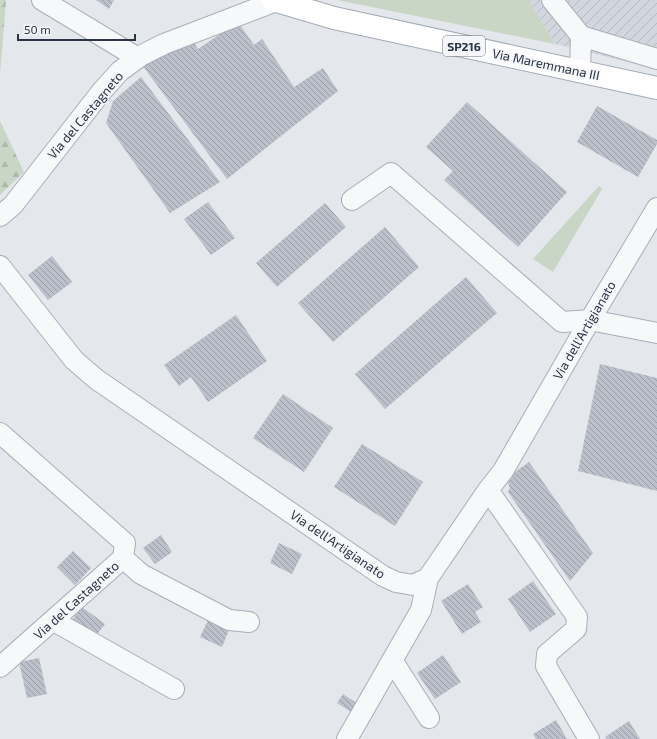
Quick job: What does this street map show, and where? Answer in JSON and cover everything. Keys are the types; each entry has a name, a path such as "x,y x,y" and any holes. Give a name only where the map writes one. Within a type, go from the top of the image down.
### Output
{"main road":[{"name":"Via Maremmana III","path":"276,1 334,18 657,88"}],"street":[{"path":"42,0 138,58"},
{"path":"552,0 581,36 657,59"},
{"name":"Via del Castagneto","path":"0,216 12,204 102,91 120,71 138,58 164,44 276,1"},
{"path":"580,72 581,36"},
{"path":"352,200 391,173 562,322 590,320 657,333"},
{"name":"Via dell'Artigianato","path":"0,266 74,360 96,380 383,576 396,582 413,585 428,578 488,490 503,471 590,320 657,208"},
{"name":"Via del Castagneto","path":"0,433 124,543 123,558 56,619 0,667"},
{"path":"488,490 577,617 576,629 547,654 546,666 589,739"},
{"path":"123,558 141,574 229,620 249,622"},
{"path":"347,739 421,610 428,578"},
{"path":"56,619 174,689"},
{"path":"392,660 430,718"}],"shaded area":[{"path":"529,0 657,0 657,69 555,44"}],"green space":[{"path":"0,0 6,0 0,74"},
{"path":"337,0 529,0 555,44"},
{"path":"0,121 24,172 0,195"},
{"path":"599,186 602,189 553,272 533,259"}],"building":[{"path":"96,0 114,0 109,9"},
{"path":"238,22 254,45 262,39 294,87 323,68 338,91 227,179 142,65 193,41 198,49"},
{"path":"141,77 220,182 170,213 106,123 113,101"},
{"path":"467,102 567,192 518,247 444,180 453,171 426,147"},
{"path":"597,106 657,140 657,144 638,177 577,142"},
{"path":"208,202 235,238 211,255 184,219"},
{"path":"325,203 346,227 277,287 256,263"},
{"path":"385,227 419,267 333,342 298,303"},
{"path":"52,256 72,282 48,300 28,275"},
{"path":"466,277 497,313 385,409 355,374"},
{"path":"236,315 267,361 208,402 191,377 179,386 164,365"},
{"path":"600,364 657,378 657,491 578,471"},
{"path":"283,394 333,428 304,472 253,438"},
{"path":"362,444 423,482 395,526 334,487"},
{"path":"529,462 593,553 570,581 508,492 510,488 508,483 515,472"},
{"path":"161,535 172,552 155,564 143,548"},
{"path":"279,543 302,554 292,574 270,563"},
{"path":"73,551 91,568 75,585 57,567"},
{"path":"533,581 556,614 530,632 508,599"},
{"path":"468,584 483,607 475,612 481,622 462,634 441,601"},
{"path":"82,607 105,624 95,637 72,620"},
{"path":"210,616 231,625 222,647 200,637"},
{"path":"443,655 461,682 435,699 417,673"},
{"path":"39,658 47,694 27,698 19,662"},
{"path":"343,694 361,706 356,715 337,703"},
{"path":"556,720 567,739 536,739 533,734"},
{"path":"629,721 640,739 607,739 605,737"}]}
